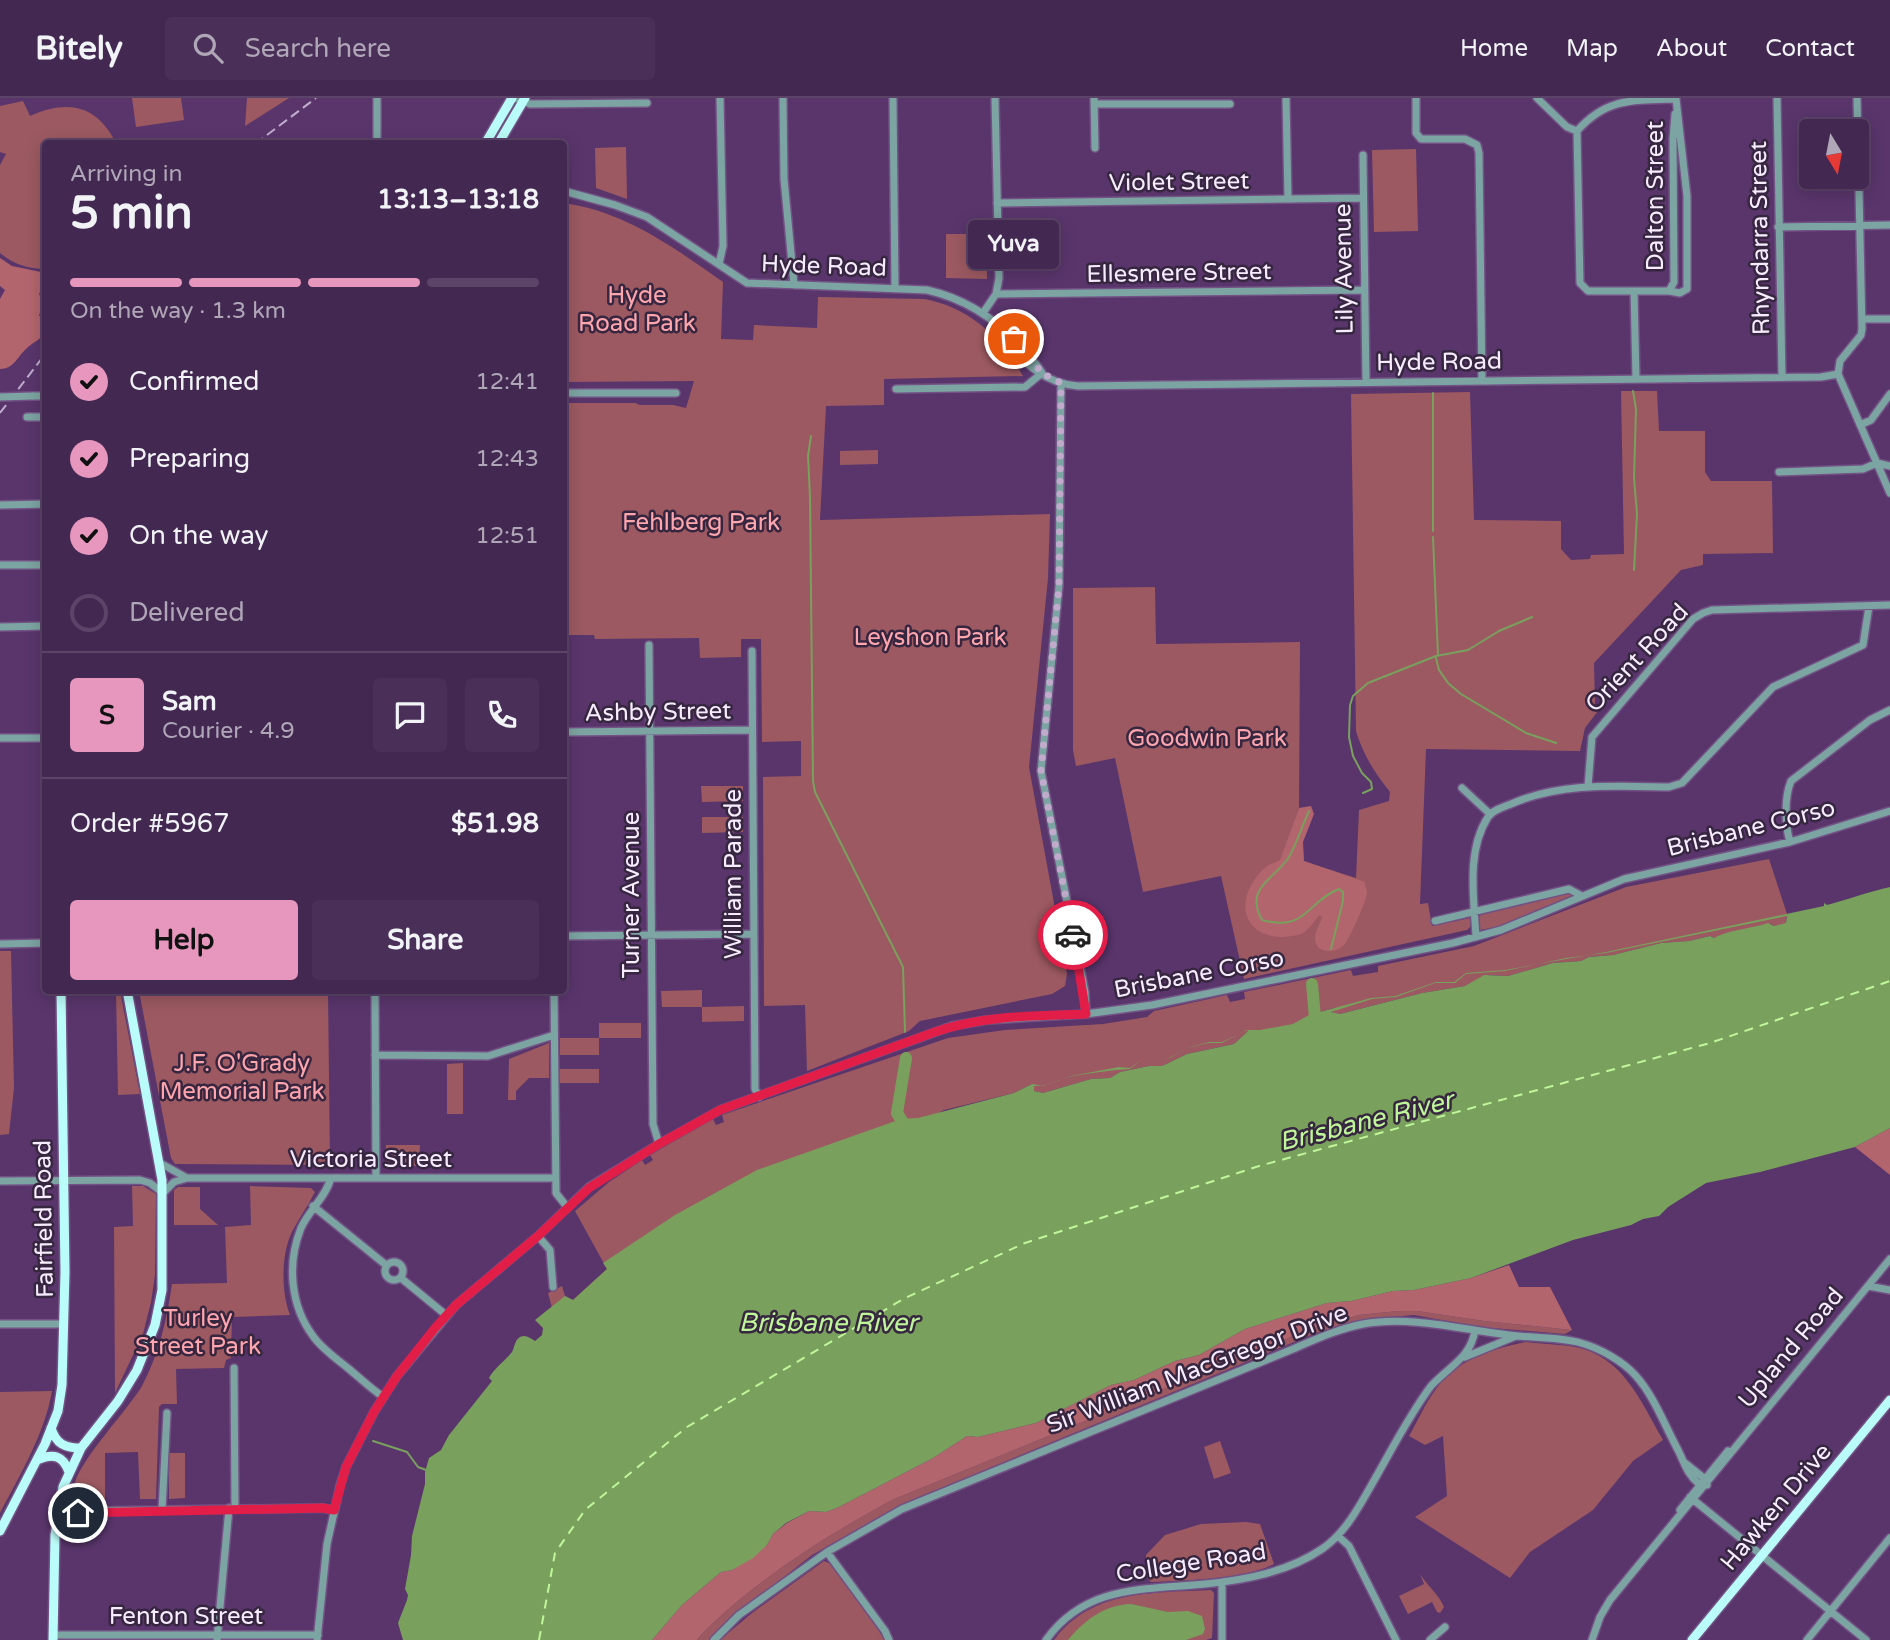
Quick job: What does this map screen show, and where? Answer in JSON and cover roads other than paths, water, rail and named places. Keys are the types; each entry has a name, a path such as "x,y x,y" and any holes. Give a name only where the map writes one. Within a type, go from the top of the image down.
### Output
{"main road":[{"path":"488,140 519,99"},
{"path":"500,140 519,99"},
{"name":"Fairfield Road","path":"0,1531 45,1444 58,1411 62,1385 64,1324 61,994"},
{"path":"53,1638 57,1515 63,1487 81,1448 125,1391 144,1356 155,1325 163,1270 163,1192 160,1163 128,994"},
{"name":"Hawken Drive","path":"1692,1640 1890,1400"},
{"path":"51,1428 55,1438 65,1447 81,1448"},
{"path":"37,1460 46,1456 57,1456 64,1461 69,1472"}],"street":[{"path":"377,98 377,140"},
{"path":"719,264 723,246 720,98"},
{"path":"783,98 784,179 794,285"},
{"path":"893,98 895,288"},
{"path":"983,313 996,294 999,278 995,98"},
{"path":"1286,98 1288,200"},
{"path":"1416,98 1416,133 1421,138 1465,139 1477,145 1479,153 1482,382"},
{"path":"1537,98 1567,127 1577,131"},
{"name":"Rhyndarra Street","path":"1777,98 1782,377"},
{"path":"1857,98 1861,335 1840,361 1838,374 1890,493"},
{"path":"519,99 535,104 647,103"},
{"path":"1669,290 1592,292 1580,283 1577,131 1592,112 1607,103 1617,100 1676,99"},
{"name":"Dalton Street","path":"1676,99 1687,196 1689,286 1685,292 1680,293 1669,290 1674,282 1672,139 1676,99"},
{"path":"1095,148 1094,101 1230,104"},
{"name":"Lily Avenue","path":"1363,155 1366,382"},
{"name":"Hyde Road","path":"567,192 647,217 747,282 895,288 945,294 983,313 1009,336 1011,343 1036,372 1061,383 1086,387 1821,377 1838,374"},
{"name":"Violet Street","path":"997,203 1362,198"},
{"path":"1778,228 1890,225"},
{"name":"Ellesmere Street","path":"996,294 1363,290"},
{"path":"1634,291 1636,379"},
{"path":"1862,319 1890,319"},
{"path":"896,389 1025,387 1042,373"},
{"path":"1061,383 1059,586 1041,771 1086,1014"},
{"path":"567,393 676,393"},
{"path":"1860,425 1871,420 1890,394"},
{"path":"0,397 42,396"},
{"path":"27,417 42,416"},
{"path":"1779,472 1863,469 1877,463 1890,466"},
{"path":"0,505 42,504"},
{"path":"0,565 42,565"},
{"name":"Orient Road","path":"1588,786 1592,737 1693,620 1703,613 1712,610 1890,604"},
{"path":"1476,937 1474,853 1490,814 1523,799 1588,786 1669,787 1682,783 1773,687 1863,645 1869,606"},
{"path":"0,627 42,626"},
{"name":"Turner Avenue","path":"649,645 653,1124 659,1144"},
{"name":"William Parade","path":"752,650 755,1089 759,1097"},
{"path":"1790,842 1787,829 1787,790 1791,781 1870,720 1890,710"},
{"name":"Ashby Street","path":"567,732 752,730"},
{"path":"0,738 42,738"},
{"path":"1462,788 1490,814"},
{"name":"Brisbane Corso","path":"318,1637 327,1544 334,1510 346,1467 382,1396 446,1315 589,1188 720,1110 952,1026 987,1020 1086,1014 1152,1005 1476,937 1501,930 1625,879 1790,842 1890,811"},
{"name":"Brisbane Corso","path":"1435,921 1569,889 1582,896"},
{"path":"567,936 753,934"},
{"path":"0,944 42,943"},
{"path":"375,994 376,1178"},
{"path":"554,994 555,1178 556,1193 567,1207"},
{"path":"375,1055 488,1056 554,1035"},
{"name":"Victoria Street","path":"160,1163 187,1178 555,1178"},
{"path":"0,1181 140,1180 163,1192 174,1182 187,1178"},
{"path":"331,1178 328,1189 313,1206 301,1229 293,1252 292,1280 298,1310 313,1337 382,1396"},
{"path":"313,1206 386,1265"},
{"path":"538,1236 550,1250 553,1287"},
{"name":"Upland Road","path":"1591,1640 1610,1600 1890,1259"},
{"path":"386,1265 393,1262 399,1264 402,1270 401,1278"},
{"path":"386,1265 385,1273 388,1279 401,1278"},
{"path":"401,1278 446,1315"},
{"path":"1868,1286 1890,1290"},
{"name":"Sir William MacGregor Drive","path":"714,1640 739,1615 827,1552 902,1509 1331,1332 1364,1324 1417,1322 1580,1342 1596,1348 1627,1367 1646,1391 1685,1464 1686,1472 1704,1483"},
{"path":"0,1324 64,1324"},
{"name":"College Road","path":"1463,1358 1473,1341 1475,1330"},
{"name":"College Road","path":"1046,1640 1073,1612 1111,1594 1142,1588 1251,1577 1284,1568 1320,1550 1338,1536 1359,1506 1422,1398 1440,1375 1463,1358 1516,1336"},
{"path":"217,1637 232,1508 234,1368"},
{"path":"162,1510 167,1413"},
{"path":"63,1487 73,1503 89,1511"},
{"path":"1692,1499 1866,1640"},
{"path":"57,1515 89,1511 232,1508 334,1510"},
{"path":"1338,1536 1349,1546 1396,1640"},
{"path":"1807,1640 1890,1538"},
{"path":"827,1552 889,1640"},
{"path":"1222,1582 1222,1640"},
{"path":"1430,1640 1445,1627"},
{"name":"Fenton Street","path":"53,1638 318,1637"}],"water":[{"name":"Brisbane River","path":"1890,887 1890,1128 1855,1147 1706,1183 1668,1207 1659,1216 1573,1240 1471,1278 1351,1301 1327,1303 1245,1329 1199,1355 1175,1361 1134,1380 1111,1385 1036,1423 978,1437 967,1436 933,1458 839,1507 826,1512 809,1511 786,1523 753,1558 732,1570 721,1572 682,1605 652,1640 403,1640 398,1623 408,1595 405,1589 412,1536 429,1458 441,1450 449,1435 492,1381 489,1378 491,1374 512,1352 520,1337 535,1341 542,1335 543,1328 535,1320 565,1296 573,1300 607,1269 603,1263 675,1215 757,1170 901,1119 918,1118 1014,1093 1032,1084 1041,1086 1034,1086 1034,1091 1043,1093 1091,1079 1110,1078 1120,1072 1162,1066 1187,1054 1234,1044 1248,1031 1246,1030 1293,1024 1309,1015 1371,998 1395,996 1436,982 1454,982 1466,973 1534,965 1505,971 1466,974 1455,983 1435,983 1396,997 1372,999 1331,1012 1340,1014 1422,993 1465,986 1484,975 1508,976 1553,963 1581,961 1589,957 1613,955 1661,943 1710,936 1714,938 1768,923 1774,926 1786,923 1787,916 1587,955 1824,906 1824,903 1827,905"},
{"path":"1141,1060 1130,1069 1073,1076 1047,1084 1071,1076 1119,1067 1130,1068"},
{"path":"1131,1604 1168,1612 1188,1611 1202,1616 1205,1629 1203,1634 1186,1640 1068,1640 1096,1615 1112,1607"}],"waterway":[{"path":"1633,391 1636,409 1634,478 1637,514 1634,570"},
{"path":"1433,393 1433,531"},
{"path":"811,436 808,456 813,781 815,792 903,967 905,1032"},
{"path":"1433,537 1438,655"},
{"path":"1363,793 1372,789 1371,782 1362,773 1353,756 1349,737 1350,705 1353,696 1368,683 1436,656 1468,650 1499,631 1532,617"},
{"path":"1436,658 1439,670 1448,683 1461,694 1526,733 1556,743"},
{"path":"1309,811 1289,857 1259,892 1257,909 1262,920 1288,922 1305,914 1319,901 1339,889 1343,892 1343,901 1331,949"},
{"path":"1312,984 1316,1029"},
{"path":"904,1124 897,1113 906,1058"},
{"path":"373,1441 407,1452 418,1467 426,1470"}],"railway":[{"path":"260,140 316,98"},
{"path":"0,413 42,358"}],"place":[{"name":"Yuva","path":"1014,339"}],"park label":[{"name":"Hyde Road Park","path":"637,309"},
{"name":"Fehlberg Park","path":"701,522"},
{"name":"Leyshon Park","path":"930,637"},
{"name":"Goodwin Park","path":"1207,738"},
{"name":"J.F. O'Grady Memorial Park","path":"242,1077"},
{"name":"Turley Street Park","path":"198,1332"}]}
